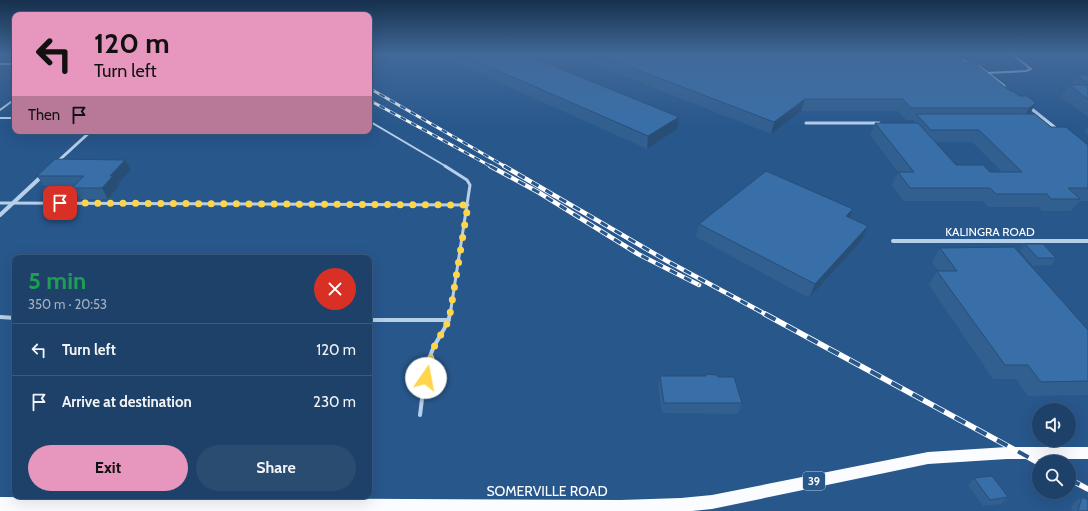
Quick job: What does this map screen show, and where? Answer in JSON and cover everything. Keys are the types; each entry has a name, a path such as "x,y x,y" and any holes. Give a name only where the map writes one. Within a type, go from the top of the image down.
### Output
{"main road":[{"name":"SOMERVILLE ROAD","path":"0,504 682,508 928,458 1007,453 1088,453"}],"street":[{"path":"993,78 1006,88"},
{"path":"1024,103 1060,132"},
{"path":"806,123 884,123"},
{"path":"1041,123 1049,123"},
{"path":"52,167 88,134"},
{"path":"0,215 46,172"},
{"name":"KALINGRA ROAD","path":"893,241 1088,241"}],"lane":[{"path":"0,110 12,101"},
{"path":"0,118 12,118"},
{"path":"372,123 467,180 471,191 449,320 433,349 427,366 420,415"},
{"path":"0,203 468,205"},
{"path":"0,318 12,318"},
{"path":"372,320 449,320"}],"building":[{"path":"515,78 583,78 679,117 648,136"},
{"path":"658,78 993,78 1010,91 1013,91 1019,96 1027,96 1036,103 1029,108 911,108 903,99 805,99 774,122"},
{"path":"1080,78 1088,78 1088,83"},
{"path":"1069,85 1088,85 1088,99"},
{"path":"916,114 1035,114 1051,127 1066,127 1088,145 1088,188 1068,188 1080,199 1051,199 1047,194 996,194 990,188 910,188 898,172 914,172 875,123 918,123 956,165 983,165 990,172 1022,172 979,130 931,130"},
{"path":"55,159 125,160 110,176 113,176 102,188 72,188 84,176 37,176"},
{"path":"766,171 853,209 846,216 868,226 815,284 699,224"},
{"path":"1025,244 1043,244 1056,258 1038,258"},
{"path":"1014,247 1088,330 1088,381 1041,382 1028,365 1005,365 937,271 957,271 940,248"},
{"path":"705,374 717,375 718,377 734,377 742,403 664,403 660,376 706,376"},
{"path":"992,476 1008,497 990,500 974,478"},
{"path":"1082,497 1088,500 1088,511 1078,511"}],"railway":[{"path":"372,90 506,167"},
{"path":"372,102 492,167"},
{"path":"490,166 538,192 638,254 699,285"},
{"path":"504,166 667,261 767,315"},
{"path":"765,314 1032,459"},
{"path":"1076,483 1088,489"}],"route":[{"path":"60,203 468,205 449,320 433,349 427,366 426,378"}]}
